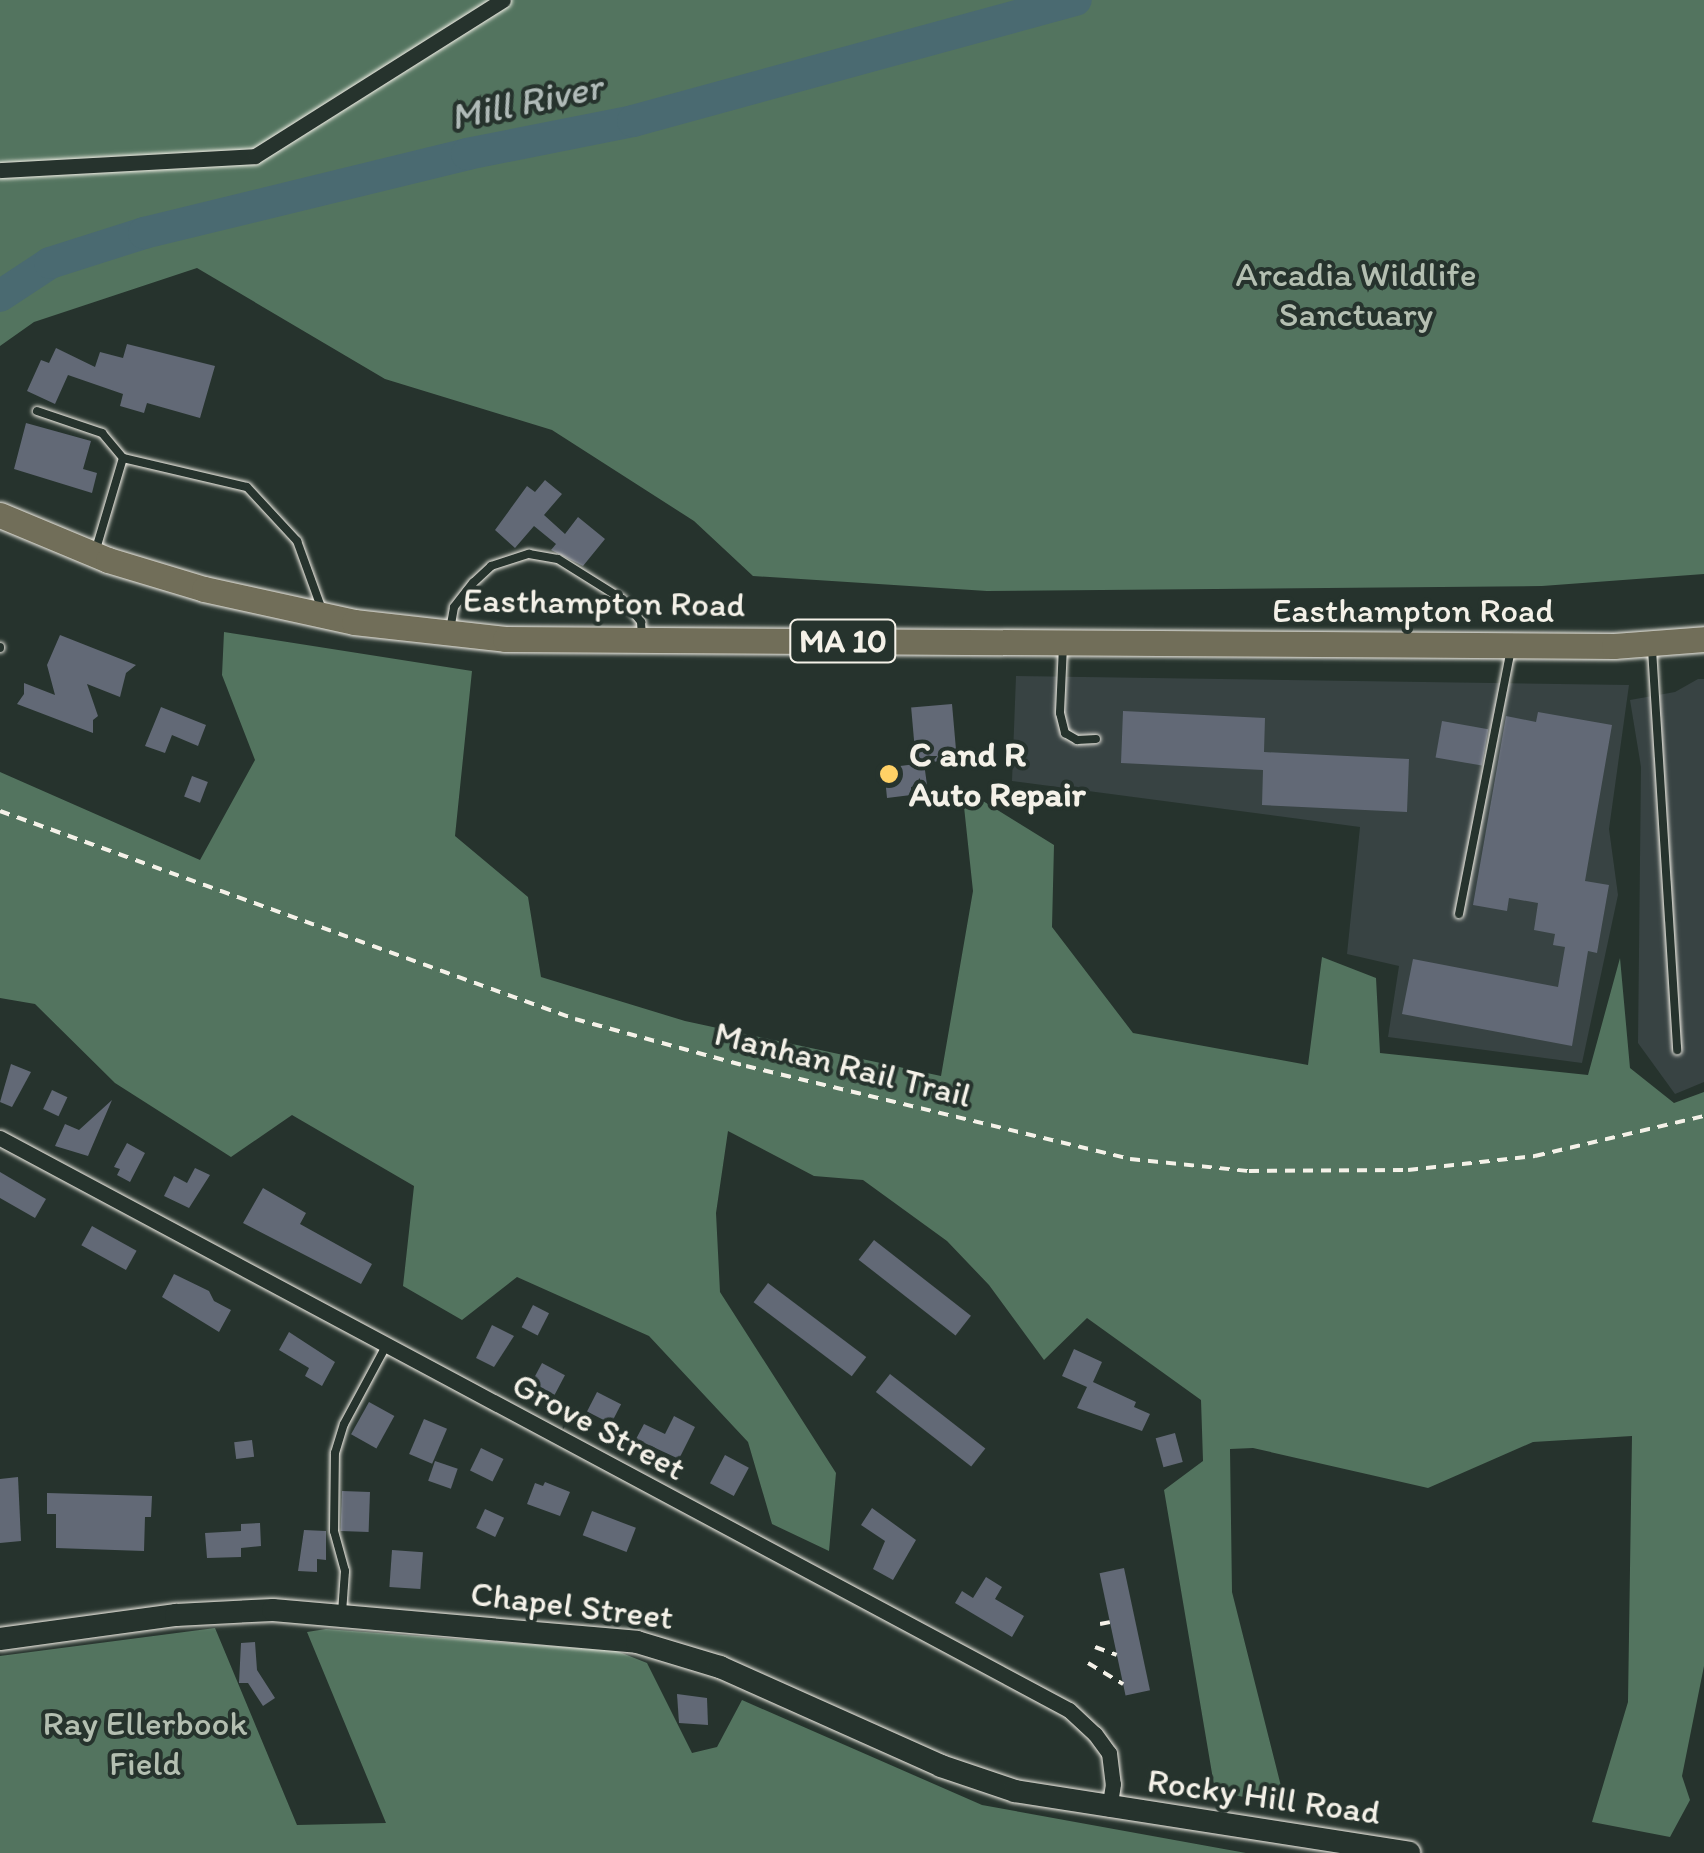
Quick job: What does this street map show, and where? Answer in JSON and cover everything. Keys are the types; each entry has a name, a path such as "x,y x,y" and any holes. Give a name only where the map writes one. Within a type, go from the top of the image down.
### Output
{"main road":[{"name":"Easthampton Road","path":"0,515 94,554 204,589 325,616 505,639 1512,646 1704,640"},
{"name":"Chapel Street","path":"0,1638 224,1611 342,1615 607,1638 673,1650 989,1784 1109,1809"},
{"name":"Rocky Hill Road","path":"1109,1809 1409,1853"}],"street":[{"path":"0,170 255,156 503,0"},
{"name":"Grove Street","path":"0,1138 1069,1710 1096,1734 1108,1753 1114,1784 1109,1809"}],"lane":[{"path":"37,411 102,433 123,458 247,487 296,540 325,616"},
{"path":"94,554 123,458"},
{"path":"449,634 454,607 473,583 491,566 529,554 558,559 622,600 641,622 643,640"},
{"path":"1064,642 1060,713 1065,733 1077,740 1096,739"},
{"path":"1652,644 1677,1050"},
{"path":"1458,914 1512,646"},
{"path":"342,1615 345,1570 334,1532 335,1453 344,1424 386,1346"}],"path":[{"name":"Manhan Rail Trail","path":"0,811 406,962 592,1024 1130,1159 1249,1171 1408,1170 1535,1156 1704,1116"},
{"path":"1100,1624 1110,1622"},
{"path":"1094,1647 1117,1655"},
{"path":"1088,1663 1123,1684"}],"shaded area":[{"path":"1016,676 1629,685 1609,829 1618,895 1582,1063 1388,1037 1399,966 1347,954 1360,827 1012,781"},
{"path":"1704,679 1704,1082 1675,1094 1638,1043 1641,767 1630,700 1675,692"}],"green space":[{"name":"Arcadia Wildlife Sanctuary","path":"0,0 1704,0 1704,574 1542,586 987,591 753,576 694,521 552,430 385,379 197,268 34,322 0,346"},
{"path":"224,632 472,671 455,836 528,897 541,977 685,1021 941,1076 973,891 962,788 1054,845 1052,927 1133,1033 1308,1065 1322,957 1376,978 1380,1053 1588,1075 1620,958 1630,1068 1674,1103 1704,1092 1704,1666 1682,1776 1690,1800 1670,1837 1592,1822 1628,1702 1632,1436 1533,1442 1428,1488 1253,1448 1230,1449 1232,1592 1286,1806 1215,1791 1164,1490 1203,1461 1201,1400 1087,1318 1044,1360 989,1285 947,1241 863,1180 814,1176 728,1131 716,1213 720,1292 836,1473 829,1551 772,1524 748,1442 649,1336 517,1277 462,1320 403,1286 414,1186 292,1115 231,1157 115,1083 35,1004 0,998 0,772 200,860 255,760 222,675"},
{"name":"Ray Ellerbook Field","path":"215,1628 297,1825 386,1823 307,1632 326,1629 617,1651 647,1663 692,1753 717,1747 742,1700 982,1805 1246,1853 0,1853 0,1656"}],"building":[{"path":"127,344 215,366 200,418 147,403 144,413 120,406 123,394 68,375 55,404 27,391 41,360 49,363 56,348 95,367 100,352 123,358"},
{"path":"26,423 91,441 83,469 97,473 92,493 14,469"},
{"path":"545,480 562,494 544,515 565,534 578,517 605,539 583,566 551,550 556,544 534,526 515,548 495,530 527,486 535,492"},
{"path":"60,635 136,665 126,673 120,697 87,684 98,716 93,720 93,733 17,704 24,694 24,683 55,695 47,665"},
{"path":"952,704 957,760 916,763 911,708"},
{"path":"161,707 206,725 198,746 172,735 165,753 145,746"},
{"path":"1123,711 1265,718 1264,752 1409,759 1407,812 1262,805 1263,770 1121,763"},
{"path":"1538,712 1612,725 1585,881 1609,885 1597,953 1588,951 1572,1046 1402,1014 1413,959 1558,987 1565,947 1553,945 1555,934 1534,930 1538,903 1509,898 1507,911 1473,905 1506,716 1536,722"},
{"path":"1442,721 1488,729 1482,766 1436,757"},
{"path":"924,763 927,785 911,787 911,795 887,798 884,768"},
{"path":"192,776 208,782 200,803 184,797"},
{"path":"11,1064 31,1072 12,1107 0,1102"},
{"path":"52,1090 67,1097 59,1116 43,1109"},
{"path":"112,1100 88,1156 55,1146 65,1124 79,1130"},
{"path":"127,1143 145,1153 130,1182 117,1175 120,1169 114,1167"},
{"path":"195,1168 210,1175 189,1208 164,1196 174,1176 187,1183"},
{"path":"0,1172 46,1199 35,1218 0,1198"},
{"path":"263,1188 306,1213 300,1224 372,1264 361,1284 243,1223"},
{"path":"92,1226 137,1251 126,1270 81,1245"},
{"path":"874,1240 971,1316 956,1335 859,1260"},
{"path":"174,1274 209,1291 214,1301 231,1310 219,1332 162,1297"},
{"path":"768,1283 866,1357 852,1376 754,1302"},
{"path":"533,1305 549,1313 538,1335 522,1327"},
{"path":"492,1325 514,1336 494,1367 476,1358"},
{"path":"289,1332 335,1362 322,1386 305,1376 309,1368 279,1350"},
{"path":"1074,1349 1102,1362 1093,1382 1136,1402 1134,1407 1150,1414 1142,1431 1077,1408 1087,1387 1062,1376"},
{"path":"542,1363 565,1375 555,1395 532,1382"},
{"path":"890,1374 985,1448 971,1467 876,1392"},
{"path":"597,1392 621,1404 611,1424 587,1412"},
{"path":"369,1402 394,1416 376,1448 351,1434"},
{"path":"674,1416 695,1427 679,1459 636,1439 644,1424 665,1434"},
{"path":"424,1419 447,1429 432,1464 409,1454"},
{"path":"1175,1433 1183,1462 1163,1467 1156,1438"},
{"path":"252,1440 254,1457 236,1459 234,1442"},
{"path":"481,1448 503,1459 493,1481 470,1470"},
{"path":"725,1455 749,1468 734,1496 710,1483"},
{"path":"435,1461 458,1469 451,1489 428,1481"},
{"path":"18,1477 21,1541 0,1543 0,1479"},
{"path":"545,1482 570,1492 560,1516 527,1504 535,1483 543,1486"},
{"path":"342,1491 370,1492 369,1532 341,1531"},
{"path":"47,1493 152,1496 151,1517 145,1517 144,1551 56,1548 56,1514 47,1514"},
{"path":"872,1508 916,1540 893,1580 873,1569 885,1541 861,1525"},
{"path":"485,1509 504,1518 495,1537 476,1528"},
{"path":"592,1511 636,1528 627,1552 583,1535"},
{"path":"260,1523 261,1546 241,1548 241,1557 207,1558 205,1533 241,1531 241,1524"},
{"path":"304,1530 326,1531 326,1560 317,1559 317,1572 298,1571"},
{"path":"392,1550 423,1552 420,1589 389,1587"},
{"path":"1124,1568 1150,1690 1126,1695 1100,1573"},
{"path":"986,1577 1002,1587 995,1599 1024,1616 1012,1637 955,1603 962,1591 973,1598"},
{"path":"255,1642 257,1670 275,1698 263,1706 248,1683 239,1683 241,1643"},
{"path":"677,1694 707,1698 708,1725 679,1723"}],"waterway":[{"name":"Mill River","path":"0,296 50,263 144,233 467,154 633,121 1076,0"}],"place":[{"name":"C and R Auto Repair","path":"889,774"}]}
